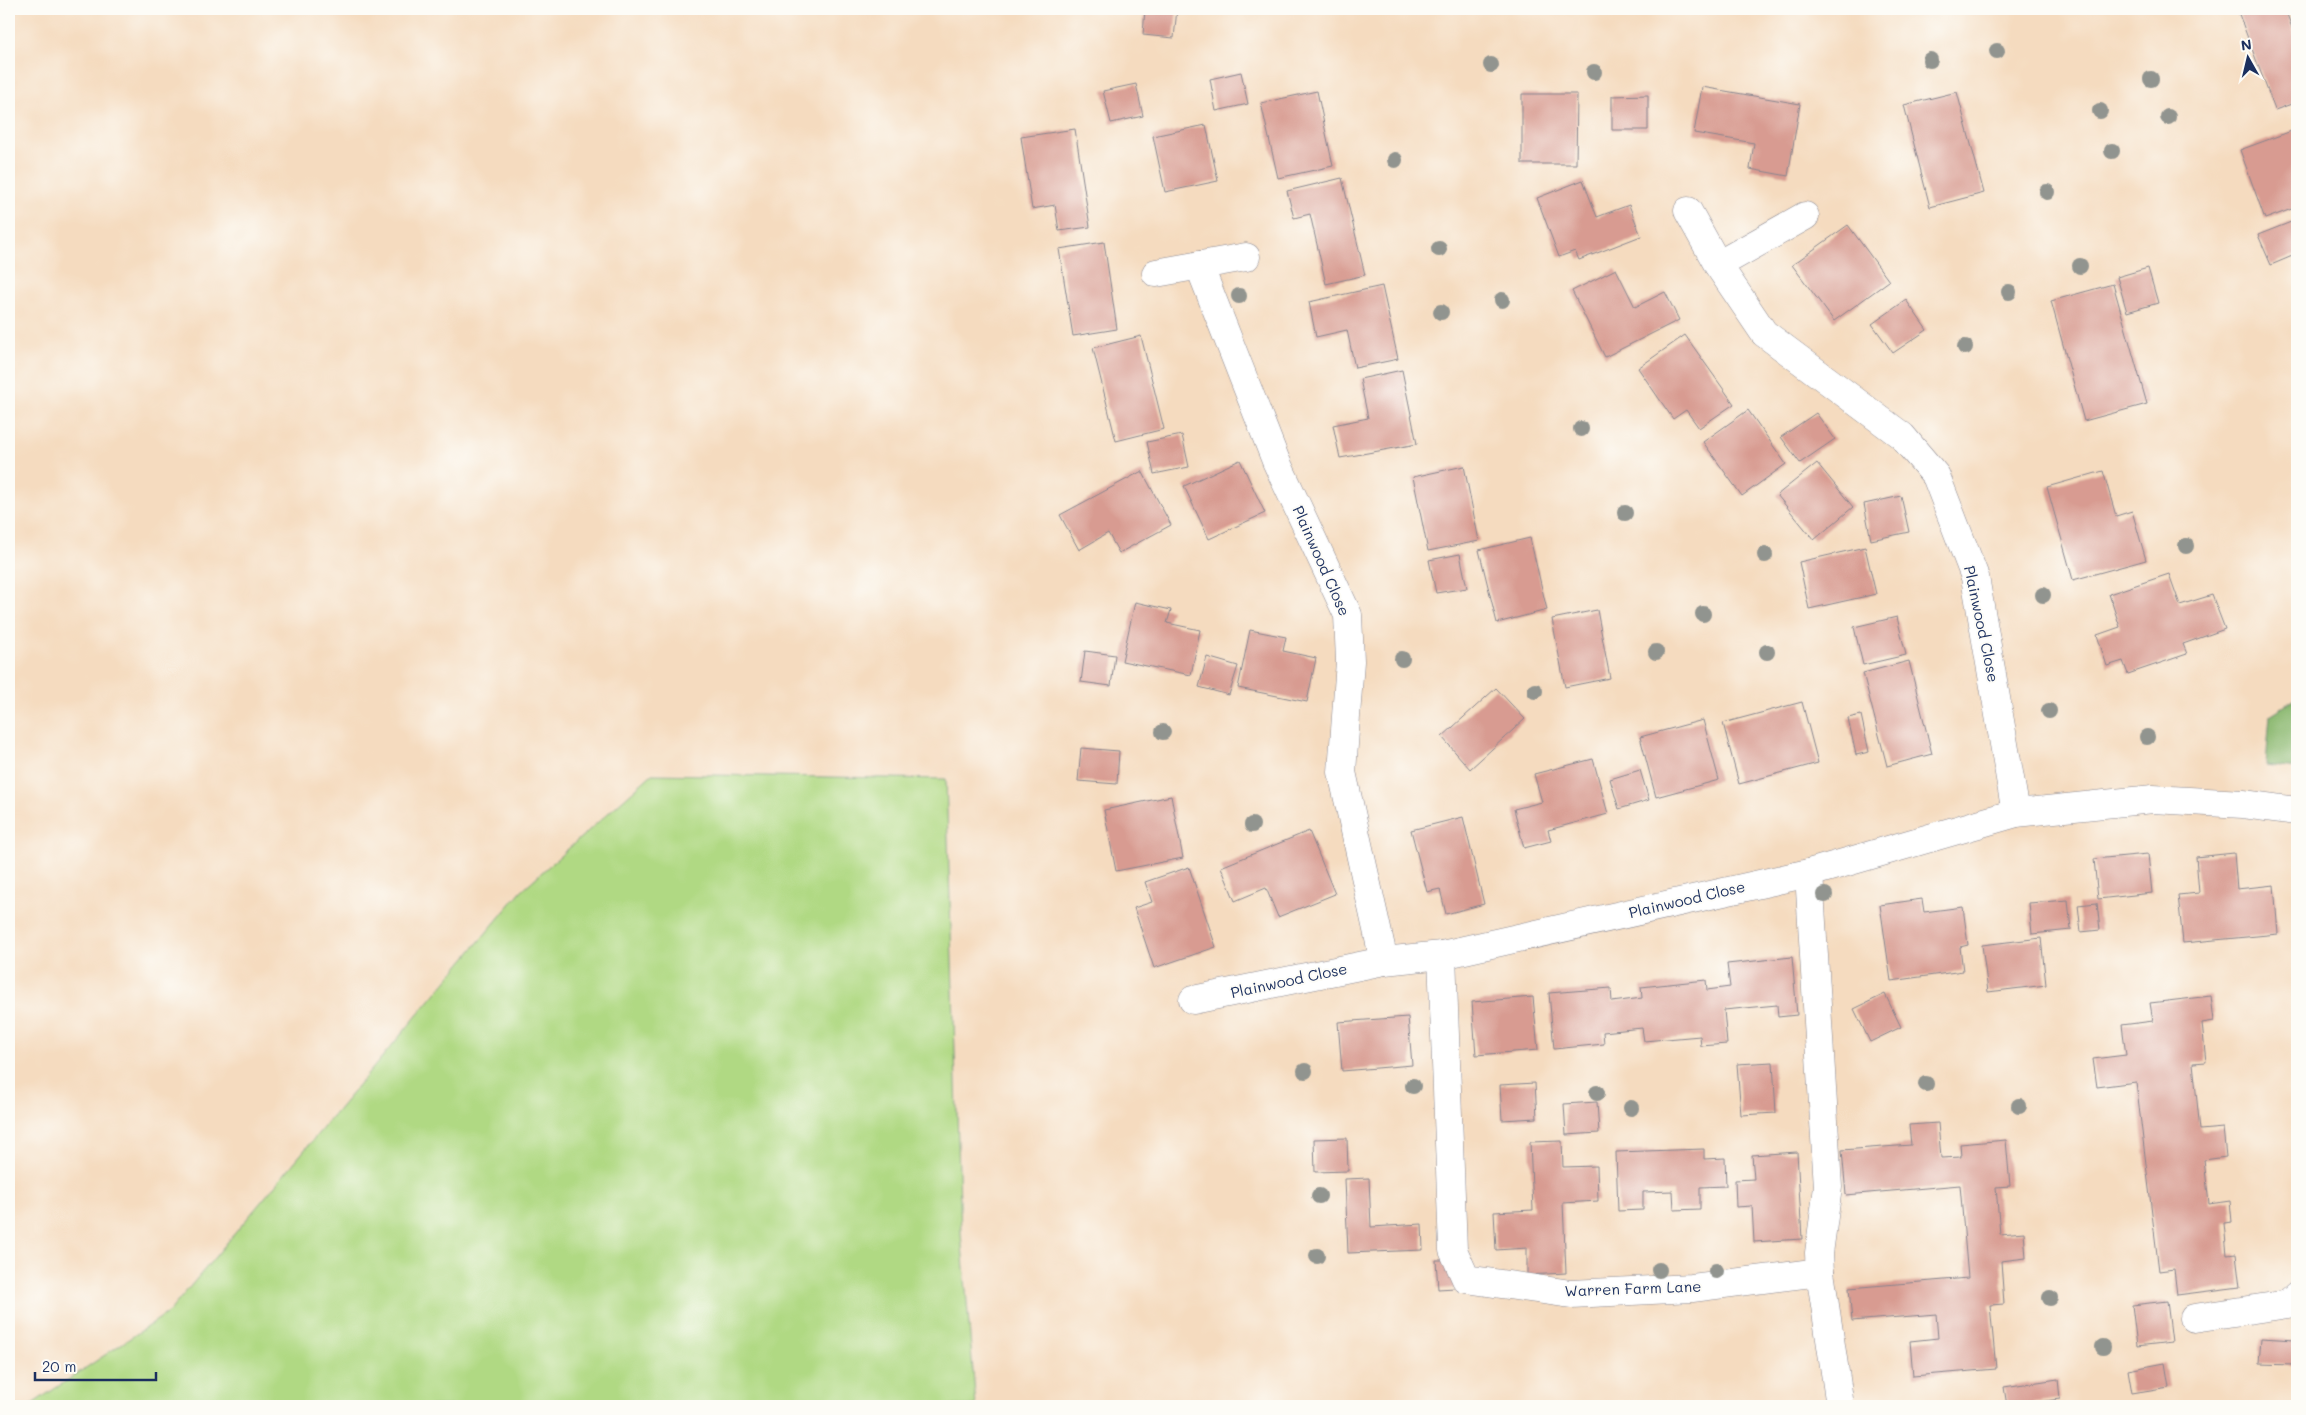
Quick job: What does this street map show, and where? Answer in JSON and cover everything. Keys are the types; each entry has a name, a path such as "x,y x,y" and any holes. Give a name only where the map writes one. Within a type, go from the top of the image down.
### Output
{"street":[{"name":"Plainwood Close","path":"1688,211 1718,265 1764,333 1902,436 1936,476 1975,577 2016,813"},
{"path":"1718,265 1805,216"},
{"path":"1156,273 1246,257"},
{"name":"Plainwood Close","path":"1199,265 1276,461 1348,614 1350,661 1342,772 1384,961"},
{"name":"Plainwood Close","path":"1193,1000 1384,961 1442,955 1809,873 2016,813 2153,799 2243,804 2297,811"},
{"path":"1809,873 1828,1187 1819,1253 1820,1272 1839,1399"},
{"name":"Warren Farm Lane","path":"1442,955 1453,1250 1466,1279 1571,1294 1692,1288 1820,1272"},
{"path":"2194,1318 2288,1304 2297,1296"}],"green space":[{"path":"2297,698 2297,769 2266,765 2270,715"},
{"path":"652,774 946,779 961,1233 976,1406 29,1406 169,1312 522,890"}],"building":[{"path":"1145,9 1177,9 1174,38 1143,35"},
{"path":"2237,9 2285,9 2297,41 2297,102 2275,110"},
{"path":"1241,72 1248,104 1216,111 1210,79"},
{"path":"1136,84 1143,116 1111,123 1103,91"},
{"path":"1702,87 1800,104 1788,176 1750,169 1754,143 1694,133"},
{"path":"1317,91 1333,166 1278,178 1261,103"},
{"path":"1957,92 1984,193 1930,207 1904,105"},
{"path":"1522,94 1577,94 1576,164 1522,164"},
{"path":"1648,95 1648,130 1612,130 1612,96"},
{"path":"1206,125 1218,181 1165,192 1153,136"},
{"path":"1075,129 1090,227 1059,231 1055,205 1032,209 1021,137"},
{"path":"2297,129 2297,207 2265,219 2240,150"},
{"path":"1342,178 1365,275 1326,284 1310,214 1294,218 1287,191"},
{"path":"1583,180 1597,217 1629,205 1641,236 1579,260 1575,251 1559,257 1537,198"},
{"path":"2291,222 2297,235 2297,254 2271,265 2258,235"},
{"path":"1848,225 1889,281 1834,321 1792,265"},
{"path":"1104,242 1117,329 1073,336 1059,249"},
{"path":"2148,268 2158,303 2127,312 2117,277"},
{"path":"1616,269 1635,307 1665,292 1679,320 1605,357 1572,291"},
{"path":"2113,284 2147,404 2084,421 2051,301"},
{"path":"1382,286 1398,359 1355,368 1347,330 1316,337 1309,302"},
{"path":"1906,300 1927,330 1893,353 1872,324"},
{"path":"1685,335 1734,404 1699,428 1686,410 1673,419 1638,368"},
{"path":"1141,336 1164,429 1116,441 1093,348"},
{"path":"1402,370 1417,444 1340,458 1333,425 1368,418 1360,379"},
{"path":"1748,410 1786,464 1742,496 1703,442"},
{"path":"1816,413 1835,439 1800,463 1781,437"},
{"path":"1182,435 1189,467 1154,474 1147,442"},
{"path":"1240,460 1265,513 1209,539 1184,486"},
{"path":"1817,463 1853,507 1814,540 1777,495"},
{"path":"1464,466 1479,541 1428,551 1413,477"},
{"path":"1142,471 1171,525 1119,553 1108,533 1079,550 1060,515"},
{"path":"2103,471 2116,516 2132,511 2146,560 2073,580 2047,487"},
{"path":"1901,496 1909,532 1871,540 1864,504"},
{"path":"1530,538 1547,610 1497,623 1479,550"},
{"path":"1865,547 1876,594 1809,609 1799,562"},
{"path":"1460,554 1467,588 1436,593 1429,560"},
{"path":"2169,574 2180,605 2212,595 2225,629 2183,644 2187,654 2128,674 2123,661 2107,666 2097,635 2120,627 2109,594"},
{"path":"1135,602 1171,610 1167,623 1200,630 1191,675 1122,661"},
{"path":"1597,610 1610,678 1565,687 1552,619"},
{"path":"1897,617 1906,655 1863,665 1854,627"},
{"path":"1250,630 1286,637 1283,651 1316,658 1307,702 1238,688"},
{"path":"1085,651 1115,655 1111,686 1081,682"},
{"path":"1207,657 1238,666 1229,695 1199,687"},
{"path":"1909,661 1932,754 1887,766 1863,673"},
{"path":"1496,688 1525,719 1470,769 1442,737"},
{"path":"1802,702 1818,763 1739,784 1723,723"},
{"path":"1861,715 1869,752 1856,755 1848,718"},
{"path":"1703,720 1719,780 1656,797 1640,737"},
{"path":"1081,748 1119,751 1117,784 1078,781"},
{"path":"1593,759 1608,814 1548,830 1551,841 1524,848 1514,809 1542,802 1534,774"},
{"path":"1640,770 1649,800 1619,809 1610,779"},
{"path":"1171,796 1183,858 1116,871 1104,810"},
{"path":"1463,817 1484,904 1446,914 1440,889 1427,892 1411,830"},
{"path":"1309,831 1335,894 1278,917 1266,888 1235,901 1221,867"},
{"path":"2234,853 2237,889 2274,885 2278,934 2183,943 2178,895 2199,893 2196,857"},
{"path":"2148,854 2152,893 2098,899 2094,859"},
{"path":"1189,867 1216,947 1154,968 1134,908 1152,902 1145,882"},
{"path":"1922,899 1924,912 1963,907 1968,945 1960,947 1963,971 1891,981 1880,905"},
{"path":"2068,900 2071,930 2032,934 2029,903"},
{"path":"2097,903 2100,930 2081,932 2078,905"},
{"path":"2041,938 2046,985 1988,992 1982,945"},
{"path":"1792,957 1797,1015 1778,1017 1777,1005 1724,1010 1727,1044 1701,1046 1700,1036 1644,1041 1642,1028 1603,1032 1604,1044 1554,1049 1549,993 1611,988 1612,1002 1642,998 1641,987 1706,980 1707,990 1730,987 1727,964"},
{"path":"1885,994 1901,1027 1870,1042 1854,1009"},
{"path":"2211,996 2214,1021 2202,1023 2206,1062 2193,1063 2200,1130 2223,1128 2226,1157 2204,1160 2209,1204 2230,1201 2232,1222 2224,1223 2227,1255 2236,1254 2240,1287 2177,1295 2174,1269 2159,1271 2136,1082 2097,1087 2093,1059 2126,1055 2122,1025 2153,1021 2150,1003"},
{"path":"1533,997 1538,1050 1476,1055 1472,1002"},
{"path":"1408,1017 1412,1065 1342,1071 1338,1022"},
{"path":"1773,1062 1776,1113 1741,1115 1737,1064"},
{"path":"1535,1083 1537,1118 1502,1120 1500,1085"},
{"path":"1597,1102 1599,1133 1566,1135 1564,1104"},
{"path":"1938,1123 1941,1158 1961,1157 1960,1144 2006,1140 2010,1186 1996,1187 2000,1234 2024,1232 2026,1258 2001,1261 2004,1304 1990,1305 1996,1369 1913,1376 1910,1341 1938,1338 1936,1314 1852,1321 1849,1288 1968,1278 1960,1185 1846,1195 1842,1150 1911,1145 1909,1125"},
{"path":"1347,1138 1348,1171 1315,1172 1314,1139"},
{"path":"1562,1141 1563,1167 1597,1166 1598,1201 1563,1203 1566,1273 1527,1275 1527,1248 1496,1250 1494,1212 1533,1210 1530,1142"},
{"path":"1704,1149 1704,1159 1725,1158 1726,1186 1700,1187 1700,1209 1674,1210 1673,1191 1643,1192 1643,1210 1618,1211 1616,1152"},
{"path":"1797,1152 1802,1239 1754,1242 1752,1206 1736,1207 1735,1180 1754,1179 1752,1155"},
{"path":"1369,1178 1371,1227 1422,1224 1423,1250 1348,1253 1345,1179"},
{"path":"1436,1260 1454,1260 1455,1288 1438,1289"},
{"path":"2167,1301 2172,1342 2137,1346 2132,1305"},
{"path":"2261,1338 2295,1340 2293,1365 2259,1364"},
{"path":"2165,1363 2169,1387 2132,1393 2128,1370"},
{"path":"2058,1379 2060,1399 2007,1406 2004,1387"}]}
